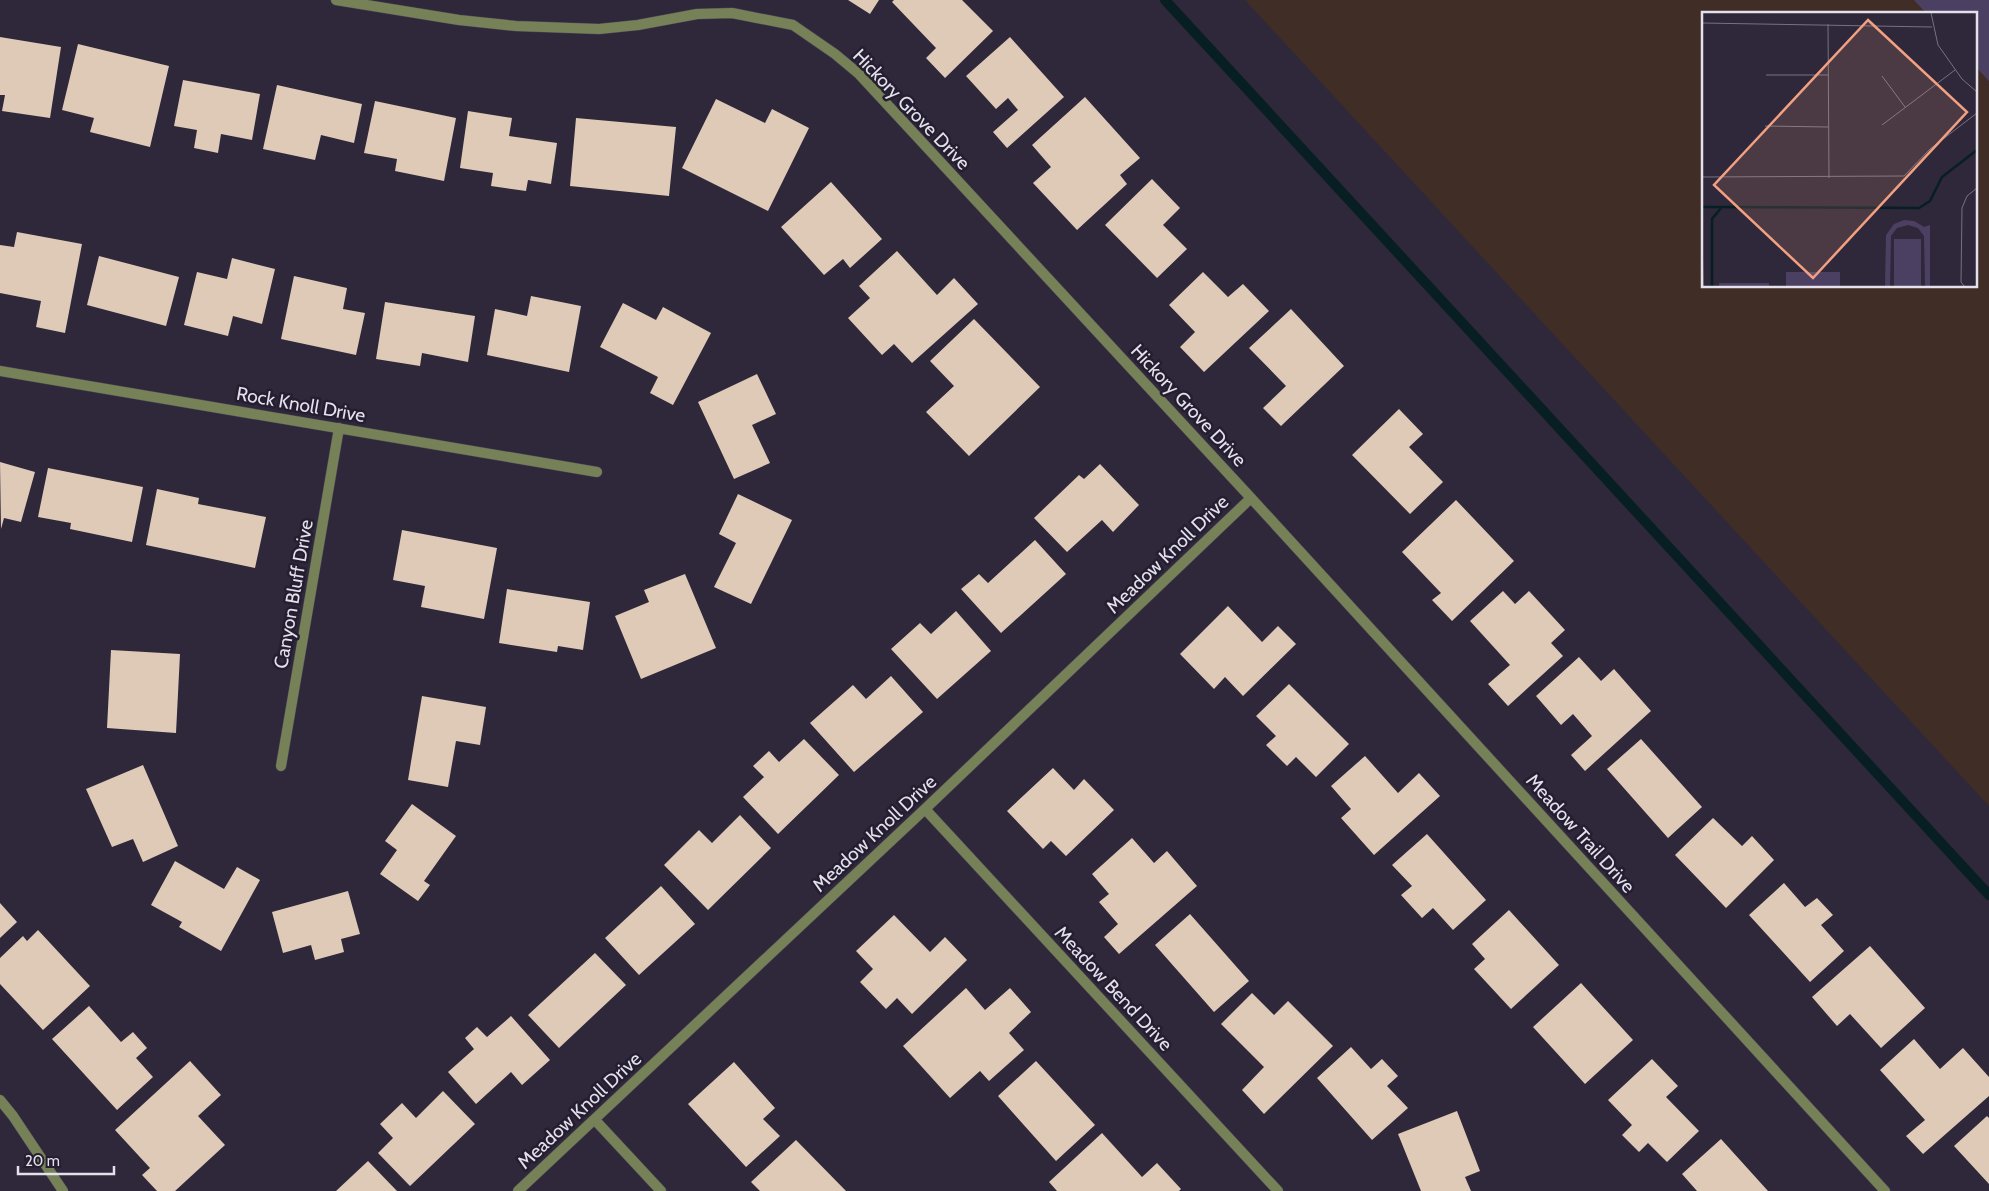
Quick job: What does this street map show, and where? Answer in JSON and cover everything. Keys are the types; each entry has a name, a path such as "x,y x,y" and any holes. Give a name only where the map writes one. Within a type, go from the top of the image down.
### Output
{"street":[{"name":"Hickory Grove Drive","path":"336,0 459,20 516,26 599,29 638,25 697,14 732,13 793,25 835,54 859,74 1251,498"},
{"name":"Rock Knoll Drive","path":"0,371 596,472"},
{"name":"Canyon Bluff Drive","path":"281,766 339,428"},
{"name":"Meadow Knoll Drive","path":"518,1191 925,809 1251,498"},
{"name":"Meadow Trail Drive","path":"1251,498 1884,1191"},
{"name":"Meadow Bend Drive","path":"925,809 1278,1191"},
{"path":"0,1100 13,1116 63,1191"},
{"path":"595,1120 661,1191"}],"shaded area":[{"path":"1245,0 1989,0 1989,806"},
{"path":"1914,0 1989,0 1989,81 1976,67 1976,12 1925,12"}],"building":[{"path":"848,0 879,0 870,14"},
{"path":"894,0 962,0 993,31 945,78 926,58 936,48 892,2"},
{"path":"0,37 61,47 50,118 2,111 5,95 0,95"},
{"path":"1010,37 1064,97 1007,148 993,132 1018,110 1008,98 996,109 966,76"},
{"path":"78,44 169,66 150,147 90,132 94,118 62,110"},
{"path":"183,80 260,94 252,140 221,134 218,153 194,148 197,130 174,126"},
{"path":"277,85 362,104 354,143 321,135 315,160 263,149"},
{"path":"1085,97 1140,158 1120,175 1127,184 1077,230 1033,183 1051,167 1032,145"},
{"path":"716,99 765,123 772,109 809,128 768,211 682,168"},
{"path":"375,101 456,118 444,181 395,171 397,159 364,153"},
{"path":"468,111 512,118 509,136 557,143 551,184 528,180 526,191 491,186 493,173 460,168"},
{"path":"576,118 676,127 669,196 570,186"},
{"path":"1152,179 1180,208 1163,225 1187,249 1157,278 1105,225"},
{"path":"831,182 882,239 850,268 843,259 824,275 781,227"},
{"path":"17,232 82,244 65,333 36,327 41,301 0,293 0,245 14,247"},
{"path":"897,251 937,295 954,278 978,304 912,363 894,344 882,355 848,318 870,298 859,286"},
{"path":"99,256 179,277 166,326 87,305"},
{"path":"232,258 275,269 262,324 233,316 228,336 184,325 197,272 227,279"},
{"path":"1203,272 1228,297 1243,284 1269,311 1204,372 1180,347 1195,332 1169,305"},
{"path":"294,276 347,288 343,309 365,313 356,355 281,339"},
{"path":"531,296 581,306 569,372 487,355 495,309 527,316"},
{"path":"385,302 475,316 468,362 422,353 420,366 376,359"},
{"path":"623,303 656,320 663,307 711,333 673,405 650,393 658,377 600,347"},
{"path":"1291,309 1344,366 1281,426 1263,408 1286,386 1249,348"},
{"path":"974,319 1040,387 969,456 926,412 954,386 930,361"},
{"path":"757,374 776,414 752,425 770,463 734,479 698,402"},
{"path":"1399,409 1423,434 1409,447 1443,482 1410,514 1352,455"},
{"path":"0,462 35,472 21,522 4,518 1,529"},
{"path":"1100,464 1139,505 1113,532 1102,520 1067,552 1034,518 1079,475 1084,479"},
{"path":"48,468 143,487 132,542 70,529 71,523 38,517"},
{"path":"157,489 199,498 198,504 266,517 255,568 146,545"},
{"path":"738,494 792,520 751,604 714,587 736,543 719,534"},
{"path":"1456,500 1514,561 1452,621 1432,600 1441,593 1402,552"},
{"path":"402,530 497,548 484,619 421,607 425,586 393,580"},
{"path":"1035,540 1066,574 1001,633 961,589 979,574 988,583"},
{"path":"685,574 716,648 641,679 615,616 649,602 644,590"},
{"path":"507,589 590,602 583,650 558,646 557,652 499,643"},
{"path":"1503,591 1515,604 1529,591 1565,630 1551,643 1563,656 1508,706 1488,684 1510,665 1470,621"},
{"path":"1228,606 1262,642 1278,626 1296,644 1243,696 1225,677 1214,689 1180,654"},
{"path":"956,611 991,651 937,699 891,649 920,623 931,634"},
{"path":"111,650 180,654 176,733 107,728"},
{"path":"1579,657 1601,681 1614,669 1651,711 1585,771 1571,755 1592,736 1573,714 1561,725 1536,696"},
{"path":"891,676 923,712 854,772 810,723 853,685 866,699"},
{"path":"1289,684 1349,744 1316,777 1296,757 1287,766 1266,745 1276,736 1256,716"},
{"path":"422,696 486,707 480,745 456,741 448,787 408,780"},
{"path":"804,739 839,775 778,834 743,797 764,777 753,766 769,751 779,762"},
{"path":"1641,739 1702,807 1668,838 1607,769"},
{"path":"1365,756 1398,793 1419,773 1440,796 1374,855 1341,818 1351,809 1331,786"},
{"path":"143,765 178,846 143,862 133,839 112,847 86,789"},
{"path":"1053,768 1074,790 1084,779 1114,810 1066,856 1051,841 1043,849 1007,811"},
{"path":"412,804 456,836 424,881 430,885 418,901 380,874 397,850 385,841"},
{"path":"740,815 771,848 708,910 664,865 699,830 712,843"},
{"path":"1713,818 1742,846 1752,836 1774,860 1726,908 1675,855"},
{"path":"1427,834 1486,900 1453,930 1433,908 1422,918 1401,895 1412,886 1392,865"},
{"path":"1132,838 1154,863 1167,851 1197,886 1119,954 1104,937 1118,924 1099,902 1109,894 1092,874"},
{"path":"175,861 224,889 237,867 260,880 221,951 179,927 182,922 151,905"},
{"path":"1784,883 1805,907 1817,898 1833,915 1821,925 1844,951 1810,982 1749,915"},
{"path":"661,886 695,924 639,975 605,938"},
{"path":"348,891 360,934 341,939 344,952 315,960 311,945 283,953 272,912"},
{"path":"0,903 17,922 0,938"},
{"path":"1509,910 1559,965 1511,1009 1474,969 1485,959 1472,944"},
{"path":"1190,914 1249,981 1214,1012 1155,945"},
{"path":"894,915 930,952 945,937 967,960 912,1014 897,998 886,1009 860,982 873,969 856,951"},
{"path":"38,930 90,986 43,1030 0,984 0,958 23,936 27,941"},
{"path":"1870,946 1925,1008 1881,1048 1850,1014 1837,1026 1812,997"},
{"path":"595,953 626,985 559,1048 528,1015"},
{"path":"1581,983 1633,1040 1585,1084 1533,1027"},
{"path":"966,988 985,1010 1010,988 1031,1012 1009,1033 1024,1050 989,1081 980,1071 950,1098 903,1046"},
{"path":"1252,993 1274,1015 1288,1001 1333,1046 1264,1114 1242,1090 1264,1067 1221,1024"},
{"path":"89,1006 121,1042 133,1032 147,1048 136,1058 153,1077 117,1110 52,1039"},
{"path":"511,1016 550,1060 522,1085 511,1072 476,1104 448,1072 474,1049 465,1038 477,1027 487,1037"},
{"path":"1914,1039 1940,1069 1963,1048 1989,1077 1989,1096 1923,1154 1906,1136 1925,1120 1880,1070"},
{"path":"1351,1047 1371,1069 1382,1059 1398,1076 1387,1086 1408,1108 1372,1140 1317,1078"},
{"path":"1652,1059 1678,1086 1666,1097 1699,1131 1667,1162 1648,1143 1639,1152 1622,1135 1632,1125 1608,1100"},
{"path":"190,1061 221,1095 198,1116 225,1145 175,1191 157,1191 142,1175 150,1168 115,1130"},
{"path":"1036,1061 1095,1125 1056,1161 998,1096"},
{"path":"734,1062 775,1108 763,1119 780,1136 746,1167 688,1104"},
{"path":"443,1091 475,1124 410,1186 378,1153 393,1138 380,1124 402,1103 416,1118"},
{"path":"1457,1111 1480,1171 1465,1177 1471,1191 1421,1191 1398,1134"},
{"path":"1987,1116 1989,1118 1989,1184 1954,1146"},
{"path":"1102,1133 1142,1177 1157,1163 1181,1189 1179,1191 1057,1191 1049,1182"},
{"path":"1721,1139 1768,1191 1697,1191 1682,1174"},
{"path":"796,1140 846,1191 760,1191 751,1182"},
{"path":"368,1161 397,1191 336,1191"}],"waterway":[{"path":"1165,0 1989,895"}]}
